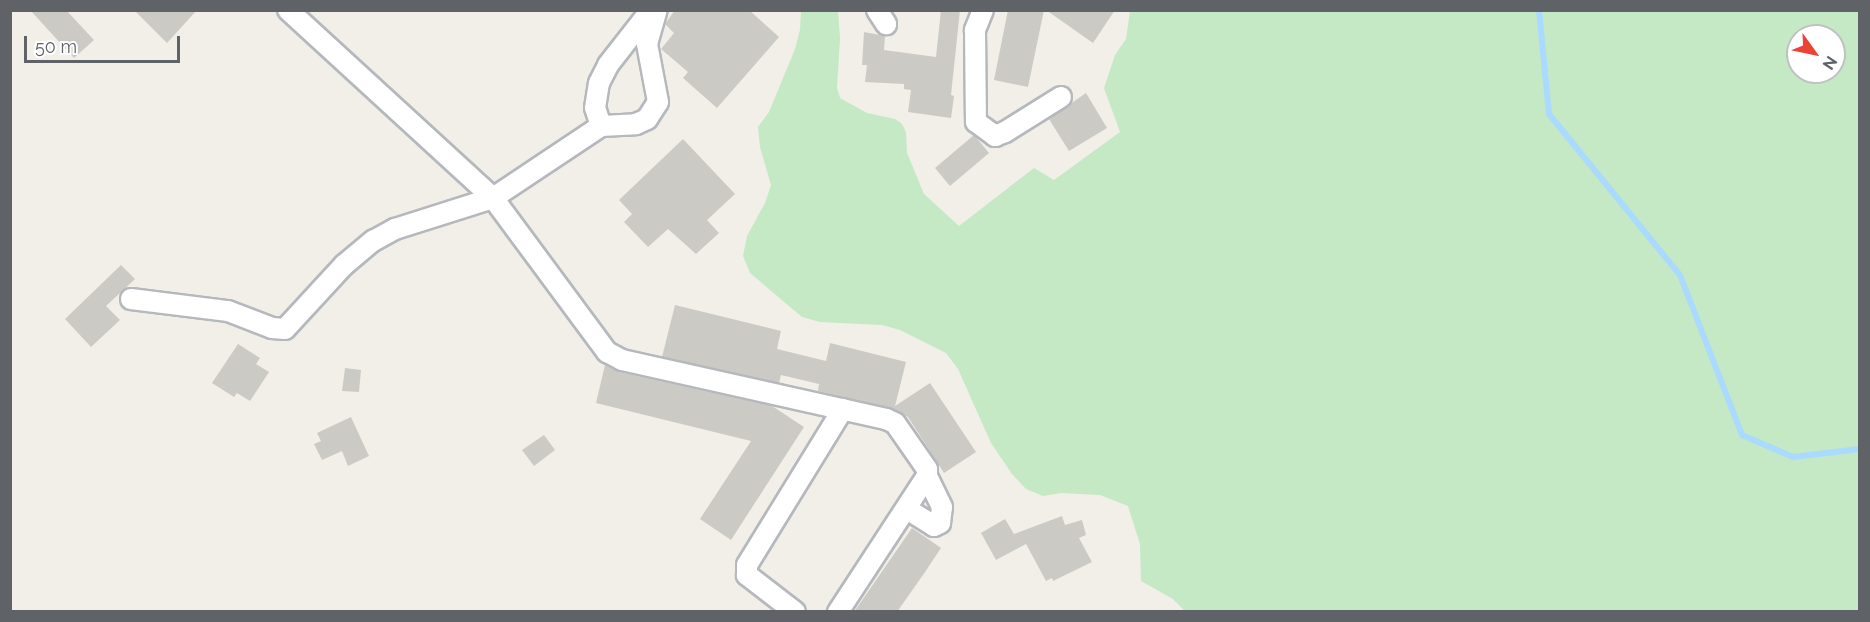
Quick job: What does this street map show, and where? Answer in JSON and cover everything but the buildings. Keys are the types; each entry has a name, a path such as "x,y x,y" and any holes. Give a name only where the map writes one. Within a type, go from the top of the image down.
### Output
{"street":[{"path":"288,10 493,198 607,352 622,360 843,409 895,423 927,469 927,476 942,507 940,523 934,526 907,509"},
{"path":"601,126 595,108 599,83 608,65 651,10"},
{"path":"131,299 228,311 280,331 296,319 344,265 373,241 395,229 493,198 601,126 636,124 647,119 658,102 647,44 657,10"},
{"path":"983,10 975,30 976,122 994,136 1005,132 1062,97"},
{"path":"795,612 747,575 747,565 843,409"},
{"path":"838,612 927,476"}],"green space":[{"path":"801,11 838,11 840,38 837,88 840,98 867,113 895,119 902,124 906,132 907,153 924,194 959,226 1034,168 1054,180 1120,132 1104,88 1115,55 1126,39 1130,11 1859,11 1859,611 1185,611 1173,599 1141,581 1140,544 1128,506 1100,495 1061,493 1043,496 1026,489 1012,474 991,443 958,369 946,353 900,330 882,325 820,322 802,317 750,273 743,256 747,236 765,203 771,185 760,147 758,127 769,112 795,49 800,30"}],"waterway":[{"path":"1539,10 1549,114 1680,275 1742,435 1793,457 1860,449"}]}
